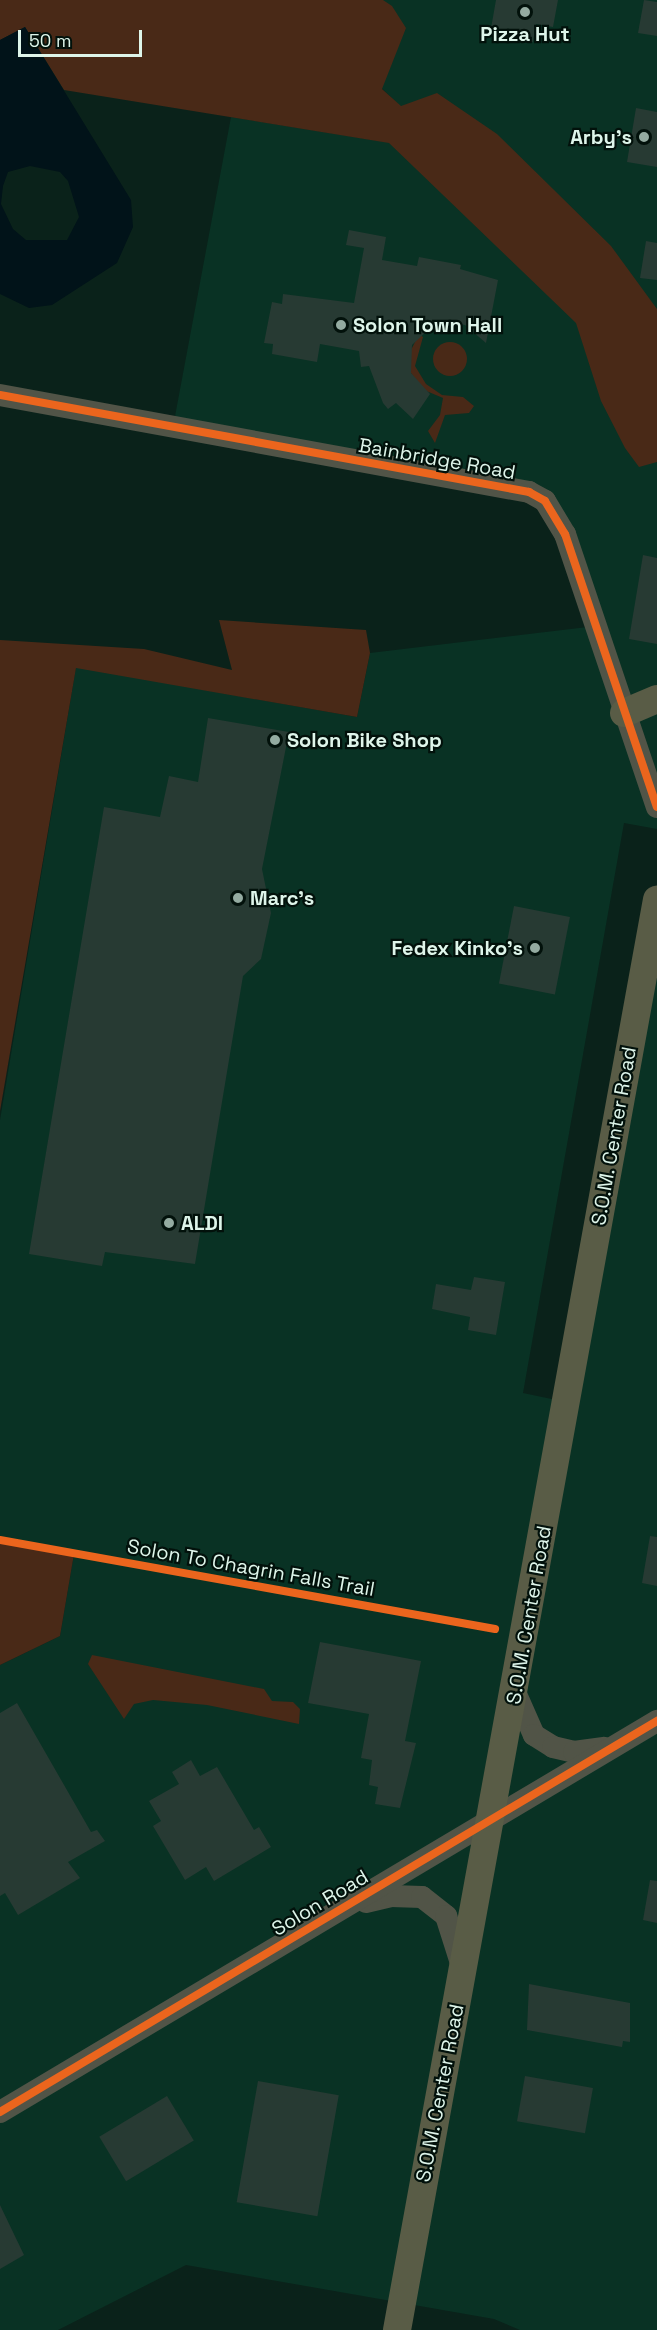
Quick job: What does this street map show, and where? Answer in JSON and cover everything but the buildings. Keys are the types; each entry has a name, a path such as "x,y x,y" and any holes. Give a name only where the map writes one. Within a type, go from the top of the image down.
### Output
{"main road":[{"path":"624,713 657,699"},
{"name":"S.O.M. Center Road","path":"397,2330 492,1820 657,899"}],"street":[{"name":"Bainbridge Road","path":"0,395 529,492 545,501 565,534 657,807"},
{"path":"515,1692 534,1735 553,1747 574,1752 614,1747"},
{"name":"Solon Road","path":"0,2112 657,1721"},
{"path":"344,1908 391,1896 422,1897 446,1916 463,1970"}],"shaded area":[{"path":"0,0 383,0 392,6 406,28 382,89 401,106 437,93 497,134 611,246 657,309 657,462 639,467 625,448 601,401 576,323 389,143 64,90 25,27 0,40"},
{"path":"290,0 657,0 657,829 624,823 523,1393 566,1402 657,899 657,2330 520,2330 494,2319 186,2265 58,2330 0,2330 0,1665 60,1636 74,1554 0,1540 0,1120 76,667 357,717 370,653 596,626 545,501 173,427 231,117 448,152"},
{"path":"25,27 131,200 133,227 117,263 52,305 29,308 0,294 0,40","holes":["30,166 60,172 68,181 79,217 67,240 26,240 13,229 1,204 3,186 8,172"]},
{"path":"419,334 423,337 415,366 426,384 442,395 463,397 474,406 469,413 445,415 435,443 428,431 440,415 443,398 424,390 411,373 410,352"},
{"path":"450,342 462,347 467,359 462,371 450,376 438,371 433,359 438,347"},
{"path":"219,620 366,630 370,653 357,717 76,668 0,1111 0,640 144,649 232,670"},
{"path":"0,1540 74,1554 60,1636 0,1665"},
{"path":"92,1655 264,1689 272,1701 293,1702 300,1709 299,1724 207,1705 153,1700 134,1704 124,1719 88,1664"}],"cycle path":[{"path":"0,395 529,492 545,501 565,534 657,807"},
{"name":"Solon To Chagrin Falls Trail","path":"0,1540 495,1629"},
{"path":"0,2112 657,1721"}],"place":[{"name":"Pizza Hut","path":"525,12"},
{"name":"Arby's","path":"644,137"},
{"name":"Solon Town Hall","path":"341,325"},
{"name":"Solon Bike Shop","path":"275,740"},
{"name":"Marc's","path":"238,898"},
{"name":"Fedex Kinko's","path":"535,948"},
{"name":"ALDI","path":"169,1223"}]}
